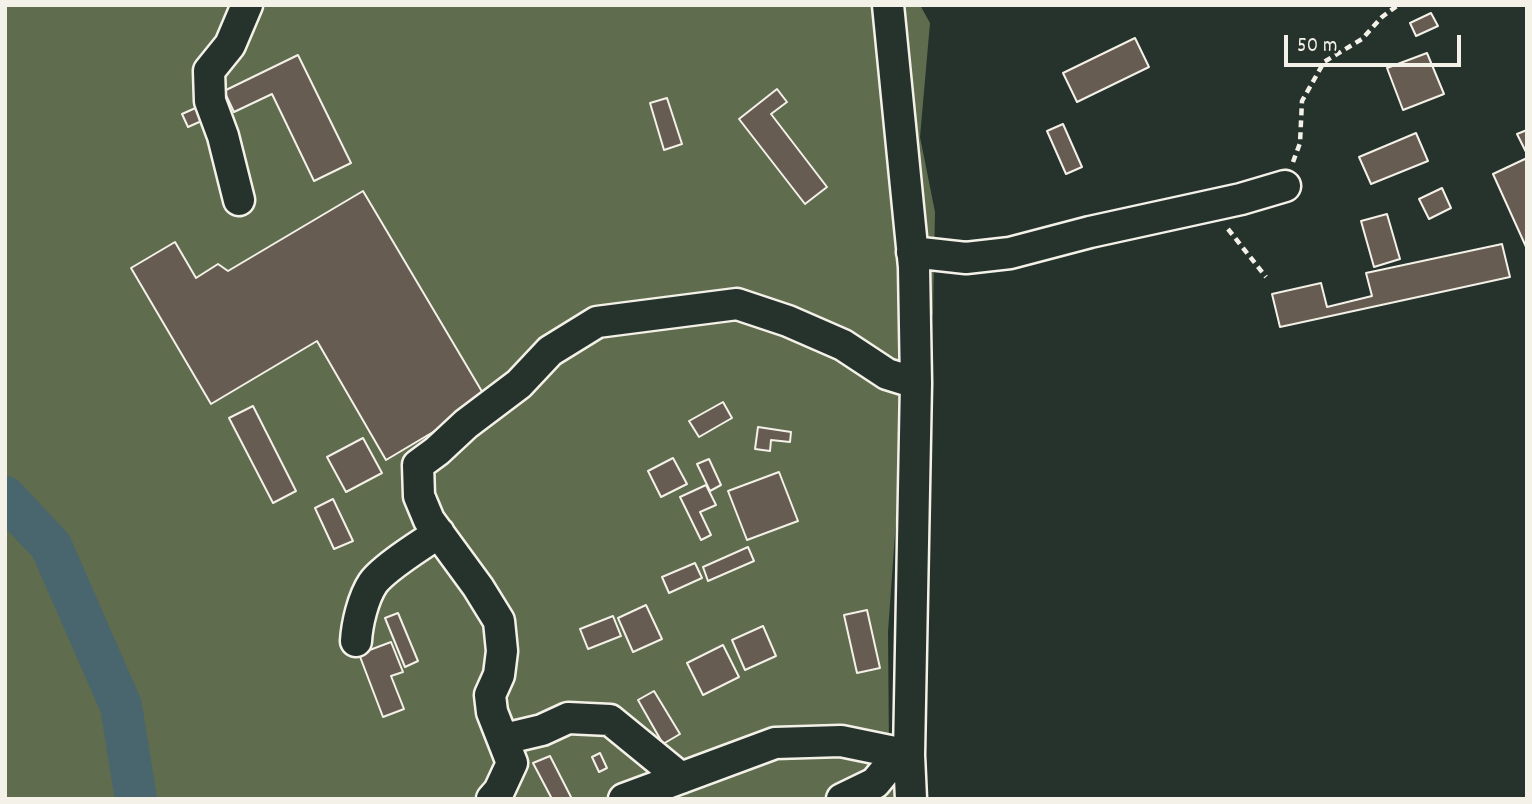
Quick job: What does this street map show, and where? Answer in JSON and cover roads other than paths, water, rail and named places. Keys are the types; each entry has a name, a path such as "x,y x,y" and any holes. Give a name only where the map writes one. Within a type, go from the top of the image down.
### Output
{"street":[{"path":"239,200 223,136 210,101 209,71 230,45 247,5"},
{"path":"888,5 912,252 916,383 904,755 911,799"},
{"path":"912,252 966,258 1010,253 1090,232 1188,212 1285,186"},
{"path":"492,799 499,791 512,762 492,712 490,695 499,675 502,651 499,621 478,587 429,520 419,496 418,465 519,384 550,351 597,322 737,304 799,326 842,345 887,374 916,383"},
{"path":"356,641 358,621 373,583 439,533"},
{"path":"504,739 542,730 568,718 610,720 681,778"},
{"path":"624,799 775,743 841,741 904,755"},
{"path":"842,799 875,783 904,755"}],"waterway":[{"path":"5,497 51,546 121,706 136,799"}]}
